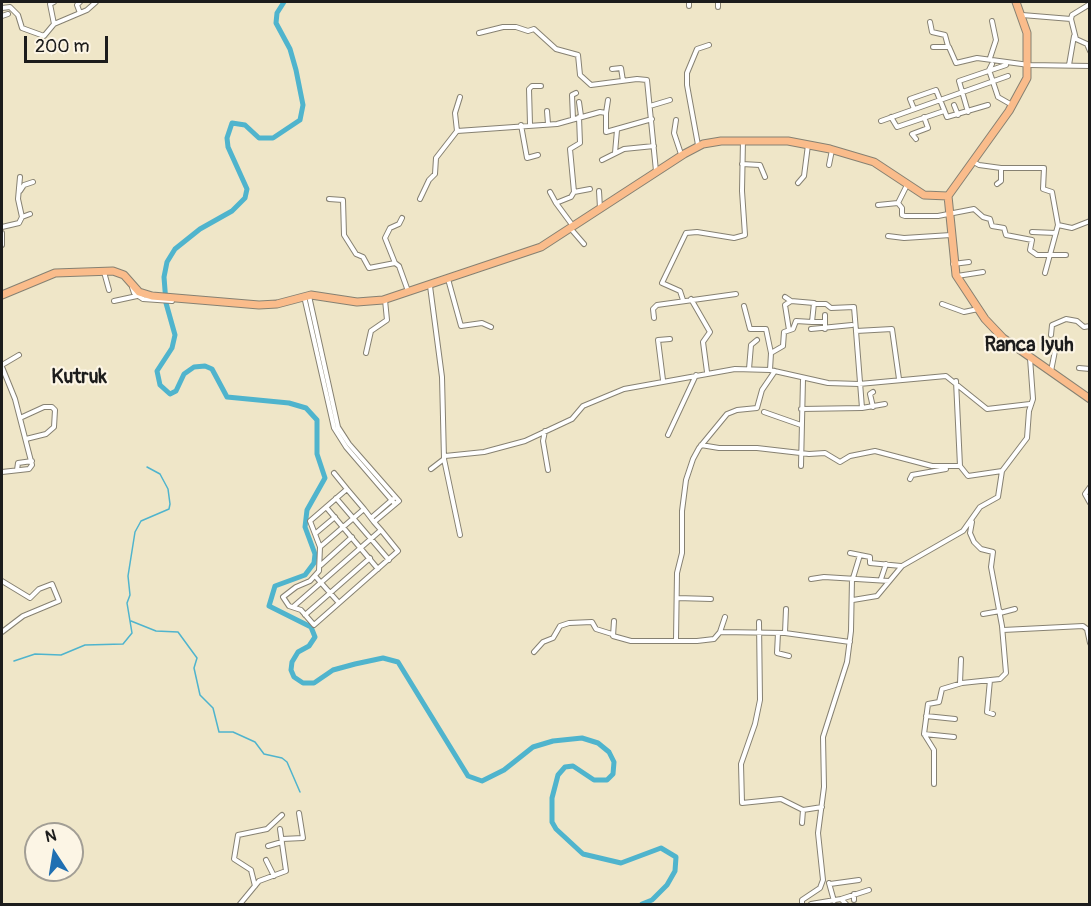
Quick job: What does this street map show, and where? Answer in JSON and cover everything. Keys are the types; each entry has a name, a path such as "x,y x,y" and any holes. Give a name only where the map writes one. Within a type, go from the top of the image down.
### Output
{"main road":[{"path":"1016,2 1027,33 1029,65 1027,78 1012,105 948,196 953,264 956,276 996,332 1089,399"},
{"path":"2,296 55,273 104,272 122,273 132,286 150,298 272,304 306,296 369,303 531,251 572,228 681,155 698,146 715,141 788,141 808,144 874,162 927,196 948,196"}],"street":[{"path":"54,2 50,4 54,24"},
{"path":"2,8 12,9 18,15 22,28 40,36 46,35 54,24 80,13 96,2"},
{"path":"718,2 718,7"},
{"path":"77,3 80,13"},
{"path":"1069,65 1069,52 1074,36 1072,15 1089,4"},
{"path":"2,16 8,14"},
{"path":"1022,15 1071,19"},
{"path":"990,58 996,40 992,21"},
{"path":"930,22 932,32 945,35 956,63 976,58 990,58 1029,65 1089,65"},
{"path":"479,33 503,27 516,27 528,32 534,29 556,49 578,55 580,75 591,85 637,79 647,80 656,171"},
{"path":"1074,36 1088,45 1089,51"},
{"path":"698,146 687,73 697,49 709,45"},
{"path":"933,47 948,46"},
{"path":"992,64 989,70 996,91 1000,98 1012,105"},
{"path":"968,111 959,81 1006,65"},
{"path":"612,69 621,68 623,81"},
{"path":"881,121 1008,75"},
{"path":"530,124 529,88 538,84 541,86"},
{"path":"996,91 1004,89"},
{"path":"914,109 910,99 936,90 947,117 988,105"},
{"path":"573,119 572,95 576,93"},
{"path":"457,131 455,118 460,97"},
{"path":"608,100 606,132 652,119"},
{"path":"650,106 670,100"},
{"path":"556,203 571,197 574,192 570,149 580,143 579,102"},
{"path":"954,105 958,114"},
{"path":"547,111 548,124"},
{"path":"891,117 897,127 944,111"},
{"path":"420,199 428,180 435,174 436,158 457,131 521,124 548,124 606,113"},
{"path":"916,139 912,134 928,128 924,117"},
{"path":"676,120 674,133 681,155"},
{"path":"521,124 527,158 538,155"},
{"path":"615,153 617,129"},
{"path":"683,300 680,291 662,283 686,233 697,232 737,239 745,236 743,140"},
{"path":"798,183 804,176 808,144"},
{"path":"602,160 626,148 654,147"},
{"path":"829,165 832,150"},
{"path":"972,161 979,165 1000,168 1044,168 1042,188 1052,192 1058,225 1045,273"},
{"path":"742,164 760,165 765,177"},
{"path":"997,184 1001,181 1000,168"},
{"path":"2,228 21,223 18,194 20,177"},
{"path":"18,194 24,185 33,182"},
{"path":"898,203 907,184"},
{"path":"574,192 590,189"},
{"path":"599,191 600,208"},
{"path":"550,192 584,244"},
{"path":"329,199 343,200 345,238 353,245 356,255 363,257 368,267 395,263"},
{"path":"878,205 898,203"},
{"path":"898,203 902,208 902,215 949,214 974,209 982,217 990,219 992,226 1004,228 1006,235 1032,240"},
{"path":"22,217 30,214"},
{"path":"402,218 399,224 390,228 385,238 395,263 403,270 408,291"},
{"path":"1058,225 1069,228 1089,221"},
{"path":"1056,233 1034,232 1035,239 1032,240 1031,251 1038,256 1066,255"},
{"path":"2,233 2,245"},
{"path":"888,236 904,238 951,235"},
{"path":"953,264 969,262"},
{"path":"104,272 109,290"},
{"path":"956,276 983,272"},
{"path":"447,279 461,326 482,323 491,327"},
{"path":"430,285 442,377 444,458 460,535"},
{"path":"132,286 137,296"},
{"path":"654,318 654,306 736,294"},
{"path":"114,301 137,296 150,298"},
{"path":"306,296 334,428 346,447 394,500 372,520"},
{"path":"785,297 790,301 826,304 831,308 854,307 862,408"},
{"path":"366,353 370,333 387,320 385,299"},
{"path":"691,299 710,332 703,342 708,372"},
{"path":"789,330 785,305 790,301"},
{"path":"812,322 815,304"},
{"path":"942,304 964,312 979,309"},
{"path":"676,640 677,573 682,553 681,527 686,484 693,459 701,445 727,414 737,410 757,408 762,390 772,371 766,329 750,328 744,306"},
{"path":"825,315 825,329"},
{"path":"1051,335 1052,325 1066,319 1077,321 1084,327 1089,326"},
{"path":"771,353 783,346 783,334 798,321 825,322"},
{"path":"811,329 852,325"},
{"path":"856,331 888,328 893,330 899,379"},
{"path":"663,380 658,340 670,339"},
{"path":"749,369 751,345 757,340"},
{"path":"1051,372 1057,341"},
{"path":"2,472 32,468 20,418 2,366 19,356"},
{"path":"853,600 875,597 902,566 963,531 972,522 980,507 998,497 1002,471 1026,442 1030,404 1033,399 1030,358"},
{"path":"1079,368 1089,369"},
{"path":"431,469 444,458 512,446 574,418 583,406 624,389 708,372 749,369 772,371 828,383 860,384 946,376 956,381 987,409 1030,404"},
{"path":"668,435 696,375"},
{"path":"801,466 803,379"},
{"path":"956,381 960,466 968,476 1002,471"},
{"path":"873,392 870,394 873,407"},
{"path":"801,409 862,408 885,404"},
{"path":"20,418 44,406 55,410 54,428 46,434 26,439"},
{"path":"764,412 801,425"},
{"path":"546,431 543,441 548,470"},
{"path":"701,445 719,448 826,453 839,462 852,455 878,452 922,464 950,467"},
{"path":"910,479 912,475 960,466"},
{"path":"334,473 399,551 314,625 305,615 293,608 284,597 315,576 321,565 352,537"},
{"path":"1089,487 1085,494 1089,503"},
{"path":"321,565 320,547 310,521 347,489"},
{"path":"336,498 389,560"},
{"path":"326,507 378,569"},
{"path":"320,547 364,509"},
{"path":"316,533 335,517"},
{"path":"933,784 934,750 924,734 928,704 940,702 941,689 960,683 1000,680 1005,675 1003,630 991,570 993,552 981,549 974,542 970,533 972,522"},
{"path":"293,608 381,530"},
{"path":"850,553 870,556 870,563 902,566"},
{"path":"802,904 802,900 820,888 824,879 818,834 822,807 824,730 847,662 853,600 852,579 860,555"},
{"path":"305,615 370,558"},
{"path":"881,579 886,564"},
{"path":"315,576 339,603"},
{"path":"811,579 824,577 890,581"},
{"path":"2,581 30,598 39,589 52,584 59,602 23,616 2,632"},
{"path":"677,598 711,599"},
{"path":"785,633 786,609"},
{"path":"983,614 1015,609"},
{"path":"534,652 543,642 553,638 560,626 569,623 592,622 596,630 630,641 711,640 718,637 725,617"},
{"path":"612,634 614,621"},
{"path":"759,622 762,635 760,700 755,724 741,764 742,802 781,799 803,810 822,807"},
{"path":"1003,630 1083,626 1087,629 1089,643"},
{"path":"720,632 762,635 785,633 850,642"},
{"path":"778,633 777,653 789,656"},
{"path":"960,683 961,659"},
{"path":"990,680 987,712 993,714"},
{"path":"926,716 955,719"},
{"path":"924,734 954,737"},
{"path":"802,823 803,810"},
{"path":"268,846 282,840 303,838 299,813"},
{"path":"255,886 251,870 234,859 238,835 267,829 282,815"},
{"path":"240,904 263,879 286,870 280,829"},
{"path":"266,860 274,876"},
{"path":"824,879 830,884 834,901"},
{"path":"830,884 859,879"},
{"path":"810,904 834,901 869,890"},
{"path":"854,894 854,900"},
{"path":"841,899 846,904"}],"waterway":[{"path":"284,2 277,13 276,23 290,49 296,70 303,105 300,120 273,138 259,138 245,125 232,123 227,138 228,147 247,189 245,198 232,211 200,229 175,249 167,262 164,277 166,303 175,335 172,348 157,371 160,385 170,394 176,391 184,374 194,367 205,366 212,369 227,397 289,403 306,408 317,420 317,454 325,478 307,510 305,527 315,554 314,563 305,575 275,586 269,606 311,627 315,637 309,646 298,652 292,662 291,670 294,677 303,683 314,683 333,670 355,664 383,658 398,662 468,776 482,781 504,770 533,747 553,741 582,738 598,743 609,752 614,762 613,774 607,780 594,780 573,766 565,767 558,775 552,798 552,822 556,829 583,854 621,863 661,848 676,857 675,871 667,885 652,900 642,904"},
{"path":"14,661 35,654 61,655 85,645 123,644 132,633 127,603 130,595 128,576 135,532 141,521 169,509 170,504 168,489 160,474 147,467"},
{"path":"131,621 156,631 178,632 197,658 194,668 200,695 213,708 219,732 233,732 255,742 264,754 282,758 287,762 300,792"}],"district":[{"name":"Ranca Iyuh","path":"1029,346"},
{"name":"Kutruk","path":"79,378"}]}
